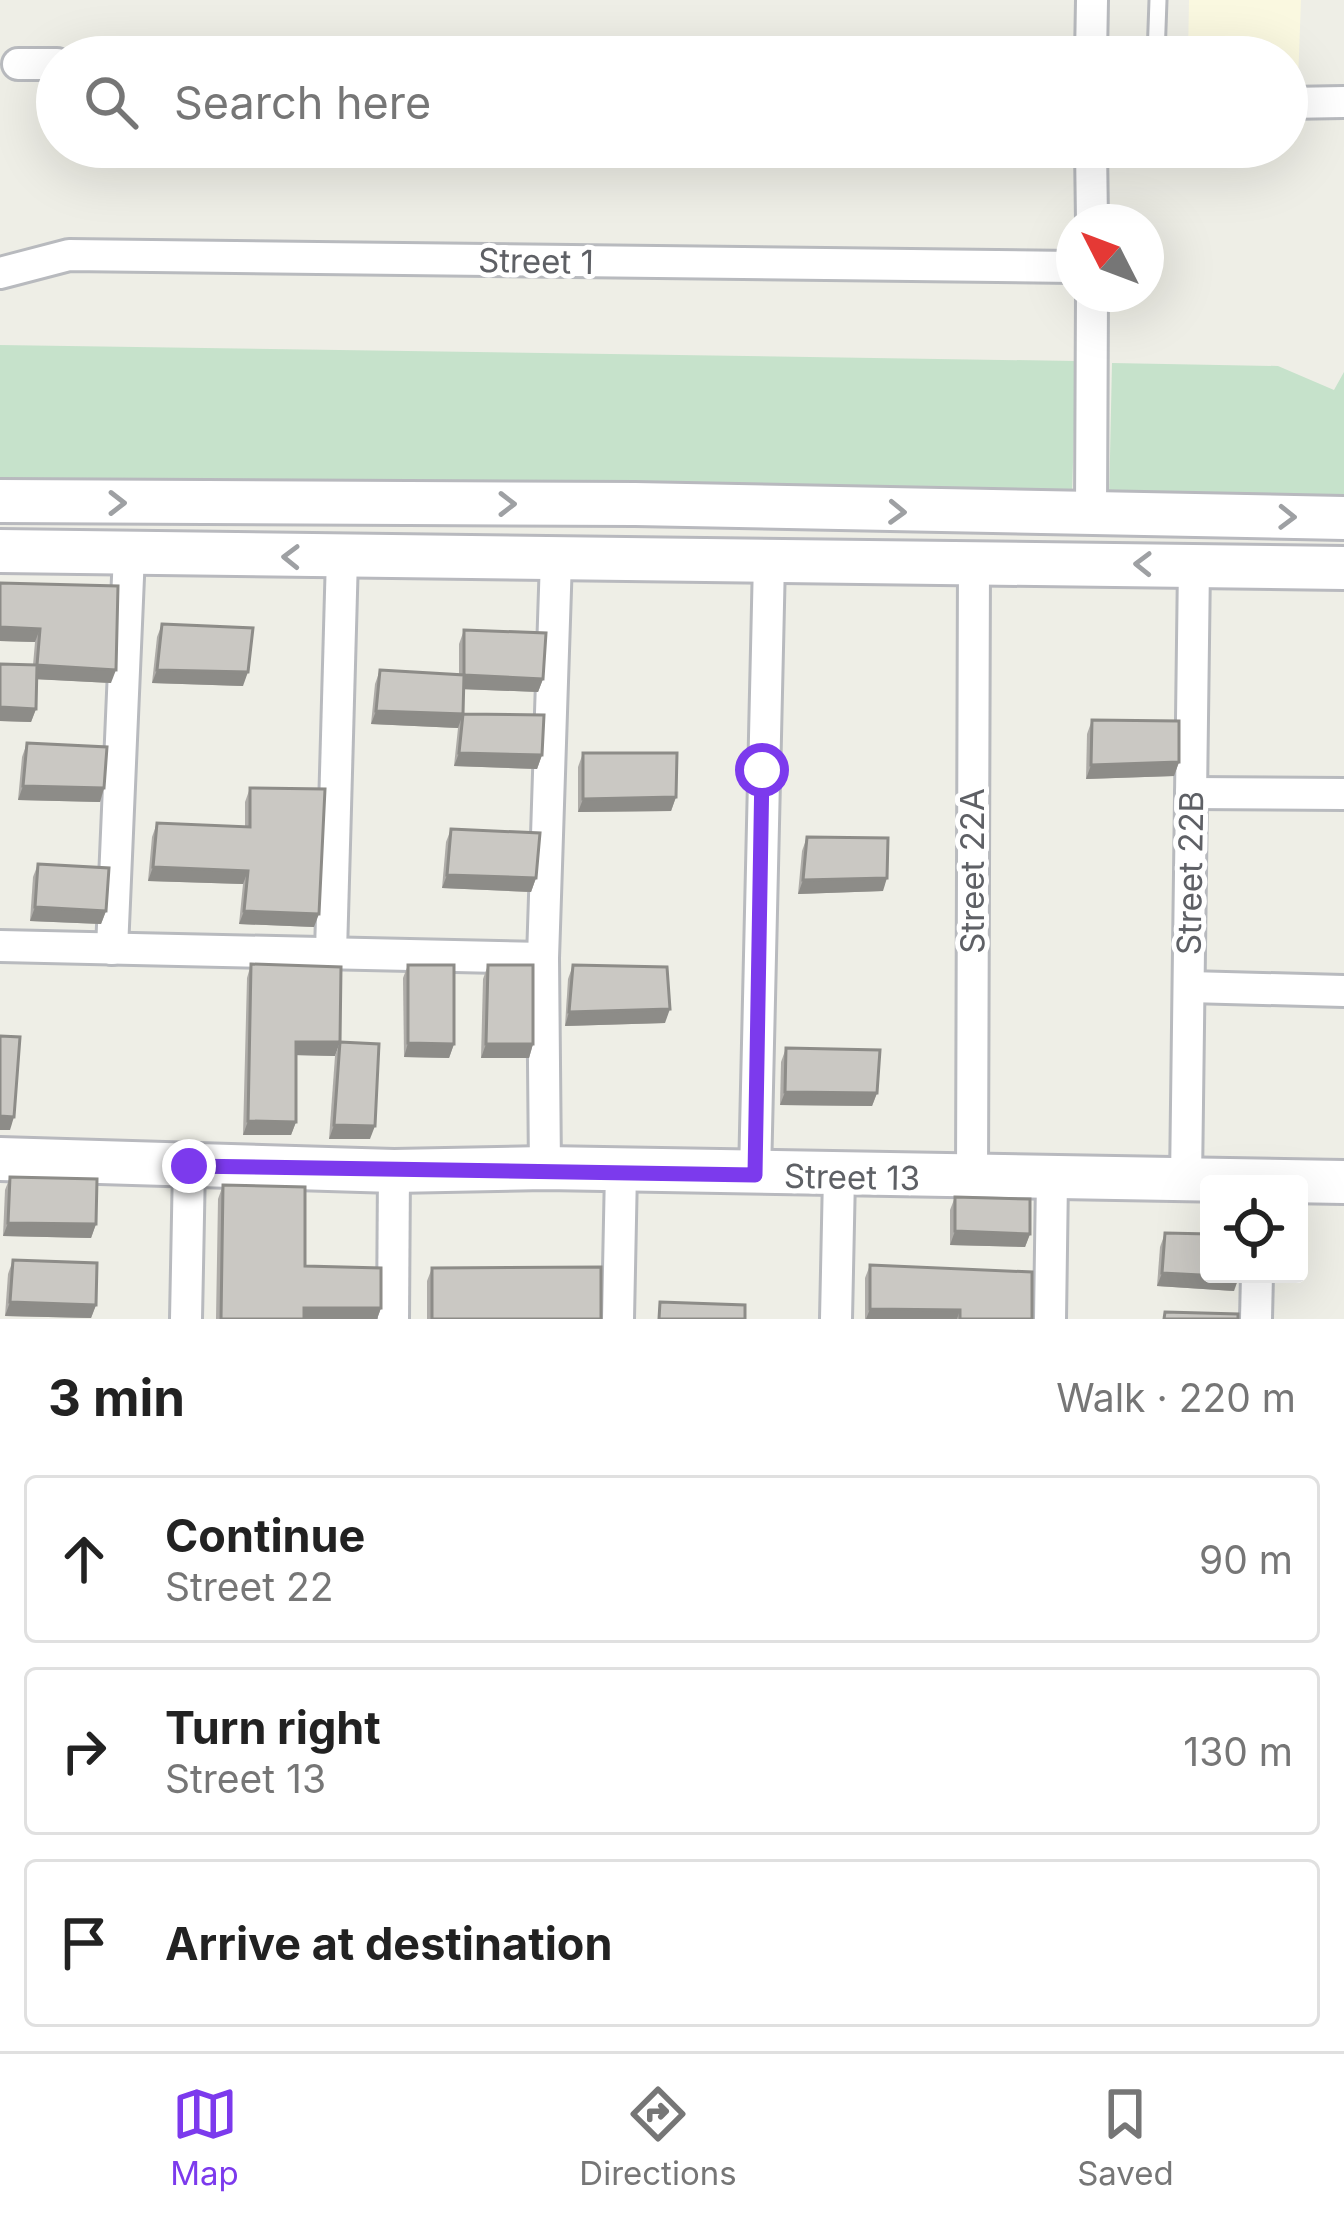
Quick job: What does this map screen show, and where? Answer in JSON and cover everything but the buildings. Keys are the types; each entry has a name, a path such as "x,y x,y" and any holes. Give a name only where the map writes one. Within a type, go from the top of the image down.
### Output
{"street":[{"path":"1091,36 1092,0"},
{"path":"18,64 36,64"},
{"path":"1308,103 1344,102"},
{"path":"1091,168 1092,204"},
{"name":"Street 1","path":"0,273 69,255 1056,267"},
{"path":"1091,512 1092,312"},
{"path":"0,501 1344,518"},
{"path":"670,560 673,506"},
{"path":"0,551 1344,568"},
{"path":"112,949 129,554"},
{"path":"331,952 342,557"},
{"path":"545,1168 543,958 556,559"},
{"path":"755,1175 769,561"},
{"name":"Street 22A","path":"972,1178 974,563"},
{"name":"Street 22B","path":"1186,1181 1194,565"},
{"path":"1191,793 1344,794"},
{"path":"0,946 543,958"},
{"path":"1189,987 1344,991"},
{"name":"Street 13","path":"0,1159 394,1171 545,1168 1200,1181"},
{"path":"186,1319 189,1166"},
{"path":"393,1319 394,1171"},
{"path":"618,1319 621,1171"},
{"path":"836,1319 839,1176"},
{"path":"1050,1319 1052,1180"},
{"name":"Street 13","path":"1308,1182 1344,1182"},
{"path":"1256,1319 1257,1283"}],"lane":[{"path":"1157,36 1158,0"}],"shaded area":[{"path":"1189,0 1301,0 1300,36 1188,36"}],"green space":[{"path":"0,345 1076,361 1072,496 0,480"},
{"path":"1112,363 1278,366 1334,390 1344,372 1344,504 1109,503"}],"route":[{"path":"189,1166 394,1171 545,1168 755,1175 762,770"}]}
